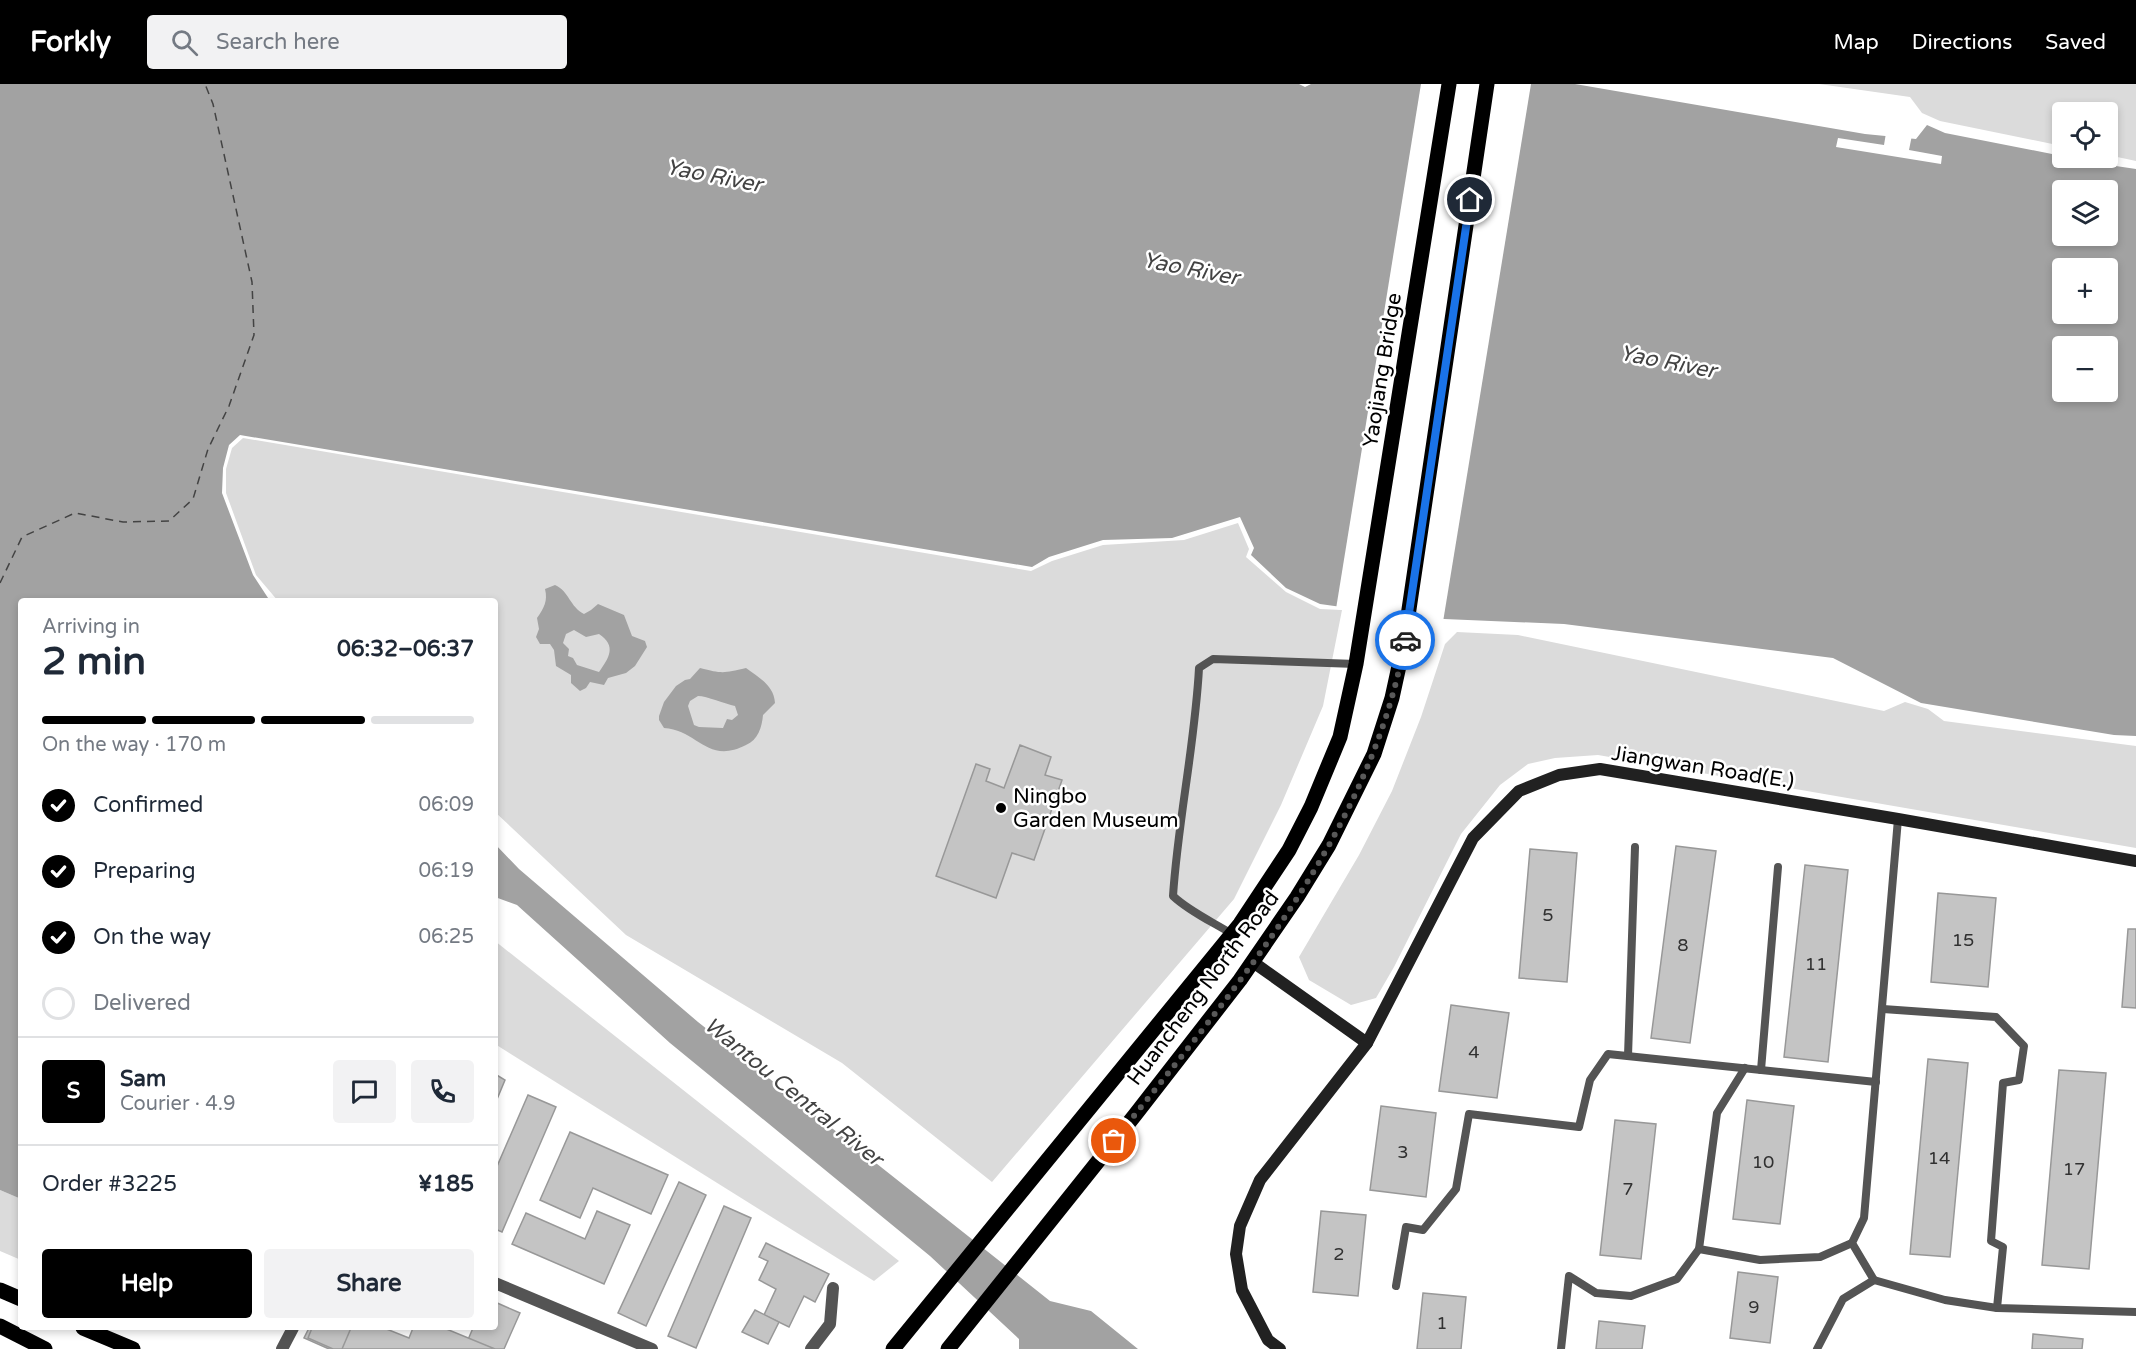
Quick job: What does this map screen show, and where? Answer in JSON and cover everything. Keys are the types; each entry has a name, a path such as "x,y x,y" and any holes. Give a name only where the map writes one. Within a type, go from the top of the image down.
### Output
{"main road":[{"name":"Yaojiang Bridge","path":"1356,663 1449,84"},
{"name":"Huancheng North Road","path":"948,1349 1253,962 1329,845 1374,754 1392,698 1404,643 1487,84"},
{"name":"Huancheng North Road","path":"893,1349 1233,934 1289,850 1311,807 1340,736 1356,663"},
{"path":"0,1290 18,1298"},
{"path":"0,1326 45,1349"},
{"path":"88,1330 133,1349"}],"street":[{"name":"Jiangwan Road(E.)","path":"1280,1349 1268,1340 1242,1290 1236,1254 1240,1226 1260,1180 1366,1043 1473,838 1519,791 1559,775 1600,769 2136,861"},
{"path":"1253,962 1366,1043"},
{"path":"498,1284 652,1349"},
{"path":"812,1349 830,1323 833,1288"},
{"path":"282,1349 292,1330"}],"lane":[{"path":"1233,934 1184,907 1173,896 1175,863 1198,698 1199,668 1214,659 1356,663"},
{"path":"1700,1249 1760,1260 1820,1257 1852,1243 1864,1218 1898,819"},
{"path":"1628,1056 1635,847"},
{"path":"1761,1070 1778,867"},
{"path":"1882,1009 1996,1017 2024,1046 2019,1080 2003,1083 1991,1241 2003,1247 1997,1308"},
{"path":"1396,1286 1406,1227 1423,1230 1456,1189 1469,1114 1579,1128 1590,1080 1608,1054 1876,1082"},
{"path":"1561,1349 1569,1276 1596,1293 1631,1296 1677,1279 1700,1249 1718,1113 1745,1068"},
{"path":"1852,1243 1874,1280 1945,1300 1997,1308 2136,1312"},
{"path":"1817,1349 1843,1299 1874,1280"}],"shaded area":[{"path":"1819,84 2136,84 2136,161 2118,157 2118,102 2052,102 2052,144 1940,121 1922,113 1910,97"},
{"path":"243,438 1031,571 1052,561 1103,545 1184,540 1238,523 1249,549 1246,557 1286,592 1320,609 1342,610 1323,706 1281,805 1234,899 992,1182 842,1063 626,935 498,815 498,598 275,598 256,575 226,493 226,469 232,448"},
{"path":"1457,632 1518,635 1884,711 1905,702 1928,709 1944,721 2136,746 2136,848 1598,755 1555,758 1528,764 1500,785 1461,834 1376,998 1351,1005 1309,980 1299,957 1359,855 1392,791 1421,717 1445,644"},
{"path":"498,943 899,1261 874,1281 498,1046"},
{"path":"0,1190 18,1198 18,1259 0,1251"}],"water":[{"name":"Yao River","path":"0,84 1299,84 1305,87 1311,84 1575,84 1865,134 1916,139 1927,125 1945,133 2052,154 2052,168 2118,166 2136,169 2136,736 2114,735 1921,703 1833,658 1564,624 1421,618 1320,604 1286,588 1251,555 1254,548 1240,517 1172,538 1103,540 1049,557 1032,567 240,435 229,445 223,468 222,493 253,575 268,598 18,598 18,1198 0,1190"},
{"path":"555,585 560,588 584,614 598,604 624,615 632,636 645,641 647,647 635,666 626,673 608,678 604,685 590,682 580,691 571,683 571,675 556,666 554,650 550,644 540,644 536,637 539,629 537,618 546,601 545,589","holes":["574,630 586,637 599,634 610,648 606,662 599,672 577,665 573,658 568,656 569,649 563,643 566,634"]},
{"path":"700,668 723,672 746,668 769,686 775,703 763,715 759,733 754,740 733,750 722,751 703,745 676,730 664,728 659,716 664,702 676,686 690,679","holes":["702,696 735,706 738,715 732,720 727,719 723,728 694,725 688,706 690,701"]},
{"path":"498,847 519,869 698,1022 1050,1301 1091,1311 1138,1349 1019,1349 1019,1339 930,1256 670,1043 517,905 498,898"}],"pier":[{"path":"1421,84 1531,84 1443,622 1336,609"},
{"path":"1886,133 1912,135 1909,150 1942,156 1941,164 1836,147 1838,138 1884,145"}],"building":[{"path":"1020,745 1051,757 1045,775 1062,780 1034,860 1012,853 996,898 936,876 976,764 990,769 986,781 1004,788"},
{"path":"1676,846 1716,851 1690,1043 1651,1038"},
{"path":"1530,849 1577,853 1567,982 1519,978"},
{"path":"1805,865 1848,870 1828,1062 1784,1057"},
{"path":"1938,893 1996,898 1988,987 1931,982"},
{"path":"2128,929 2136,929 2136,1008 2122,1007"},
{"path":"1451,1005 1509,1013 1497,1098 1439,1091"},
{"path":"1928,1059 1968,1063 1950,1257 1910,1254"},
{"path":"2059,1070 2106,1073 2089,1269 2042,1265"},
{"path":"498,1076 505,1080 498,1097"},
{"path":"528,1095 556,1107 502,1232 498,1230 498,1164"},
{"path":"1747,1100 1794,1106 1780,1224 1733,1219"},
{"path":"1381,1106 1436,1113 1426,1197 1370,1190"},
{"path":"1615,1120 1656,1124 1641,1259 1600,1255"},
{"path":"570,1132 668,1175 651,1214 593,1188 580,1218 540,1200"},
{"path":"679,1182 706,1195 646,1326 618,1313"},
{"path":"724,1206 751,1218 696,1348 668,1336"},
{"path":"597,1211 630,1225 604,1284 512,1244 526,1213 585,1239"},
{"path":"1321,1211 1366,1215 1358,1296 1313,1292"},
{"path":"766,1243 829,1274 815,1302 804,1296 789,1327 764,1315 776,1289 759,1280 768,1261 759,1257"},
{"path":"1738,1272 1778,1277 1770,1343 1730,1338"},
{"path":"1423,1293 1466,1297 1461,1349 1417,1349"},
{"path":"498,1303 520,1313 504,1349 464,1349 472,1330 498,1330"},
{"path":"755,1310 779,1322 768,1344 742,1332"},
{"path":"1599,1321 1645,1326 1642,1349 1596,1349"},
{"path":"308,1330 389,1330 409,1338 412,1330 449,1330 495,1349 329,1349 304,1338"},
{"path":"311,1330 350,1330 342,1349 333,1349 308,1338"},
{"path":"2033,1334 2083,1339 2082,1349 2032,1349"}],"ferry route":[{"path":"0,583 22,537 75,513 123,522 169,521 193,499 208,449 229,406 254,335 252,282 213,104 205,84"}],"way so far":[{"path":"1114,1141 1240,980 1297,897 1329,845 1374,754 1392,698 1405,640"}],"place":[{"name":"Ningbo Garden Museum","path":"1001,808"}],"route":[{"path":"1405,640 1470,200"}],"water label":[{"name":"Wantou Central River","path":"794,1091"}]}
